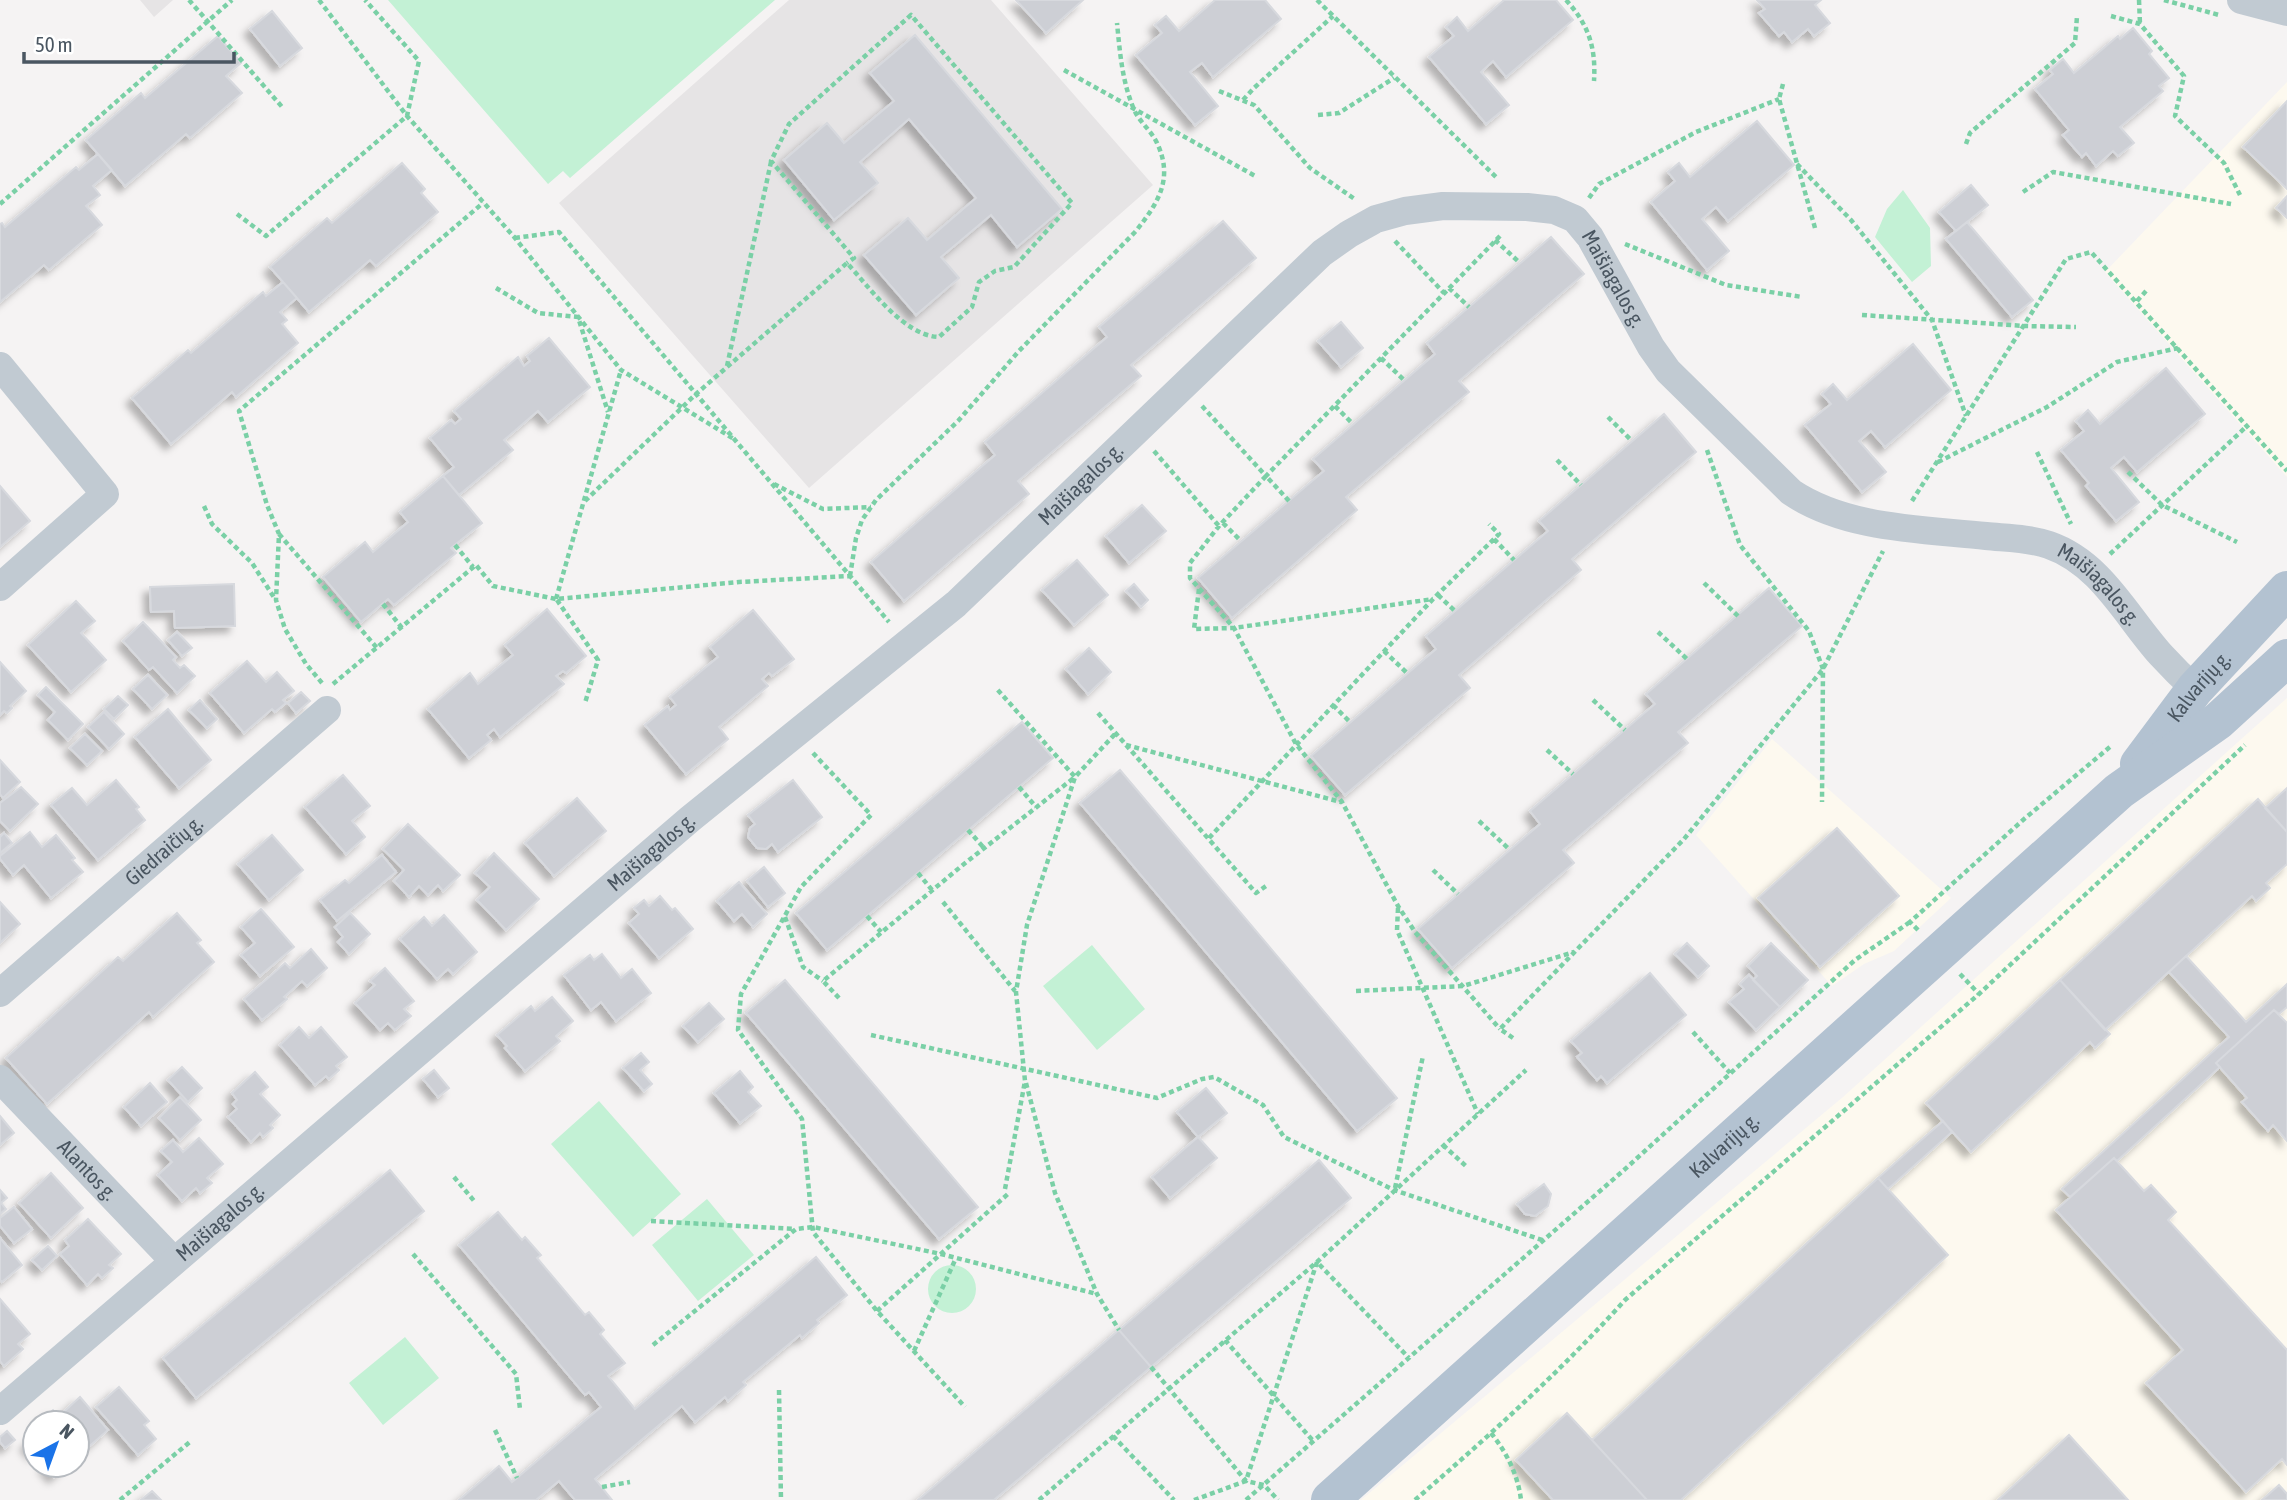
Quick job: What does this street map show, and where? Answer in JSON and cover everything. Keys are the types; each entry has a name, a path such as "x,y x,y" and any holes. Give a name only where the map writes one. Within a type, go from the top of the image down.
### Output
{"main road":[{"name":"Kalvarijų g.","path":"2119,792 2195,689 2287,590"},
{"name":"Kalvarijų g.","path":"1329,1500 2119,792 2218,721 2287,658"}],"street":[{"path":"2241,0 2287,12"},
{"name":"Maišiagalos g.","path":"0,1411 690,819 956,604 1322,253 1376,219 1405,211 1443,206 1554,210 1582,228 1651,347 1668,371 1791,492 1825,512 1896,526 2049,545 2092,571 2160,655 2195,689"},
{"path":"0,366 105,494 0,587"},
{"name":"Giedraičių g.","path":"0,993 327,710"},
{"name":"Alantos g.","path":"0,1079 174,1261"}],"path":[{"path":"189,0 284,108"},
{"path":"0,204 232,0"},
{"path":"319,0 407,116 515,238 621,370 734,439"},
{"path":"237,214 266,236 407,116 419,61 365,0"},
{"path":"1317,0 1527,207 1221,525 1190,563 1190,578 1234,628 1296,744 1342,803 1415,932 1500,1029 1513,1038"},
{"path":"1566,0 1579,14 1595,54 1594,80"},
{"path":"2140,0 2140,24"},
{"path":"727,368 771,161 789,124 911,15 1072,204 1014,267 995,271 979,282 972,307 939,337 926,337 908,327 847,263"},
{"path":"1243,100 1333,16"},
{"path":"1966,144 1970,133 2076,43 2077,16"},
{"path":"2111,16 2140,24 2184,76 2175,116 2224,163 2240,195"},
{"path":"850,576 856,537 862,520 871,507 958,421 1019,351 1136,231 1152,211 1165,184 1164,170 1157,143 1134,111 1122,73 1117,23"},
{"path":"1064,70 1257,177"},
{"path":"1318,115 1339,113 1395,78"},
{"path":"1783,84 1779,99 1815,228"},
{"path":"1219,91 1254,105 1270,122"},
{"path":"1779,99 1696,132 1599,184 1582,228 1726,285 1802,297"},
{"path":"585,501 696,394 854,258 771,161"},
{"path":"1797,164 1851,220 1932,320 1967,416"},
{"path":"2023,192 2053,172 2231,204"},
{"path":"377,648 279,534 267,505 239,411 483,203"},
{"path":"515,238 559,232 907,643"},
{"path":"1495,240 1520,263"},
{"path":"1500,1029 1684,839 1823,669 1896,526 2066,259 2091,251 2287,471"},
{"path":"496,288 538,313 578,317"},
{"path":"1449,288 1469,307"},
{"path":"2136,301 2146,291"},
{"path":"1863,315 2076,327"},
{"path":"578,317 609,412"},
{"path":"1937,463 2047,407 2117,362 2179,348"},
{"path":"1381,358 1404,380"},
{"path":"556,600 621,370"},
{"path":"1184,386 1289,501"},
{"path":"1335,406 1353,424"},
{"path":"1608,416 1632,441"},
{"path":"2037,452 2092,571 2247,426"},
{"path":"1138,431 1221,525 1241,541"},
{"path":"1706,448 1741,545 1809,631 1823,669 1822,802"},
{"path":"1557,460 1581,485"},
{"path":"2128,472 2162,505 2237,542"},
{"path":"770,482 823,509 871,507"},
{"path":"204,506 212,524 252,563 276,600 285,629 306,664 328,689 476,565 493,586 556,600 739,582 850,576"},
{"path":"1209,838 1384,651 1499,534 1489,524"},
{"path":"276,600 279,534"},
{"path":"1494,539 1514,560"},
{"path":"455,545 473,568"},
{"path":"1704,583 1738,616"},
{"path":"1199,589 1194,629 1234,628 1436,597 1455,611"},
{"path":"556,600 598,660 584,703"},
{"path":"383,604 402,628"},
{"path":"1658,632 1687,659"},
{"path":"1384,651 1408,673"},
{"path":"997,688 1074,777"},
{"path":"1593,700 1625,730"},
{"path":"1333,705 1350,722"},
{"path":"1098,713 1256,893 1266,886"},
{"path":"823,981 1074,777 1115,733"},
{"path":"795,734 871,815 800,887 741,994 737,1030 802,1119 814,1233 877,1311 965,1407"},
{"path":"1942,892 2119,740"},
{"path":"1415,1500 1588,1341 1625,1300 1979,994 2249,741"},
{"path":"1126,745 1342,803"},
{"path":"1547,750 1573,774"},
{"path":"1074,777 1027,925 1016,992 1025,1081 1055,1193 1097,1294 1119,1330"},
{"path":"1019,787 1036,807"},
{"path":"1479,821 1510,850"},
{"path":"968,830 984,848"},
{"path":"1433,870 1458,894"},
{"path":"918,873 932,890"},
{"path":"943,902 1016,992"},
{"path":"1398,906 1397,930 1478,1114"},
{"path":"784,916 803,967 823,981 839,998"},
{"path":"867,916 881,932"},
{"path":"1246,1500 1543,1241 1854,960 1910,922"},
{"path":"1356,991 1462,986 1575,952"},
{"path":"1693,1032 1730,1073"},
{"path":"871,1035 1157,1097 1214,1077 1263,1105 1284,1137 1394,1190 1543,1241"},
{"path":"1394,1190 1423,1056"},
{"path":"1038,1500 1317,1262 1526,1070"},
{"path":"877,1311 1007,1191 1025,1081"},
{"path":"1443,1145 1468,1168"},
{"path":"454,1177 475,1202"},
{"path":"651,1221 796,1229 813,1227 941,1254 1097,1294"},
{"path":"653,1345 796,1229"},
{"path":"413,1254 516,1374 520,1409"},
{"path":"914,1352 956,1258"},
{"path":"1317,1262 1409,1358"},
{"path":"1246,1481 1317,1262"},
{"path":"1225,1340 1314,1443"},
{"path":"1151,1367 1246,1481"},
{"path":"779,1390 780,1500"},
{"path":"495,1430 517,1478"},
{"path":"1491,1433 1506,1451 1520,1489 1521,1500"},
{"path":"1114,1436 1174,1500"},
{"path":"120,1500 191,1441"},
{"path":"1194,1500 1246,1481 1264,1485 1278,1500"},
{"path":"602,1487 630,1482"}],"shaded area":[{"path":"140,0 173,0 154,17"},
{"path":"789,0 991,0 1153,185 809,488 559,203"},
{"path":"2287,82 2287,477 2105,272"},
{"path":"2287,698 2287,1500 1361,1500 1843,1097"},
{"path":"1772,739 1951,898 1894,951 1864,964 1832,986 1696,835"}],"green space":[{"path":"388,0 775,0 570,178 563,171 548,184"},
{"path":"1903,190 1930,228 1931,266 1912,282 1875,237 1887,209"},
{"path":"1092,945 1145,1009 1097,1050 1043,986"},
{"path":"599,1101 681,1194 633,1237 551,1144"},
{"path":"707,1199 754,1255 698,1301 652,1245"},
{"path":"952,1265 969,1272 976,1289 969,1306 952,1313 935,1306 928,1289 935,1272"},
{"path":"405,1337 439,1378 383,1425 349,1383"}],"building":[{"path":"1016,0 1083,0 1046,33"},
{"path":"1215,0 1265,0 1281,19 1213,77 1202,63 1190,72 1218,106 1195,125 1136,55 1162,33 1155,25 1166,16 1179,31"},
{"path":"1504,0 1556,0 1573,20 1506,77 1493,61 1481,72 1509,105 1486,124 1429,57 1454,36 1446,27 1457,17 1468,31"},
{"path":"1757,0 1821,0 1815,5 1830,23 1814,36 1808,29 1792,42 1784,32 1779,36 1759,13 1765,9"},
{"path":"272,11 302,48 280,66 250,29"},
{"path":"2133,28 2152,51 2149,54 2169,78 2159,86 2163,91 2120,127 2134,143 2118,156 2113,151 2096,166 2086,153 2082,157 2063,135 2069,130 2035,89 2053,74 2050,70 2063,59 2074,73 2118,36 2120,39"},
{"path":"915,35 1062,209 1017,247 991,215 941,257 959,278 916,315 864,255 908,218 927,240 976,198 909,119 860,162 878,183 834,220 784,160 827,123 844,143 894,101 870,73"},
{"path":"218,36 241,63 226,76 242,93 190,138 186,134 125,186 86,140 141,93 145,98"},
{"path":"2287,101 2287,189 2243,147"},
{"path":"1757,121 1794,165 1728,221 1716,207 1702,219 1729,251 1707,270 1651,202 1675,181 1668,172 1679,163 1690,177"},
{"path":"98,154 112,170 93,186 100,195 86,206 102,225 49,270 44,265 0,302 0,224 5,227 76,167 79,170"},
{"path":"402,163 425,189 421,193 438,212 376,266 370,260 309,312 270,267 327,218 332,223"},
{"path":"1971,185 1988,205 1956,231 1939,212"},
{"path":"2287,196 2287,218 2276,208"},
{"path":"1223,221 1256,258 1131,365 1141,376 1018,481 1029,494 904,601 871,562 995,455 985,442 1107,337 1099,327"},
{"path":"1967,222 2033,300 2012,317 1946,239"},
{"path":"1551,237 1584,274 1459,381 1469,392 1346,497 1357,510 1232,618 1198,578 1324,471 1313,459 1435,354 1427,343"},
{"path":"283,282 297,298 280,312 287,320 282,324 298,343 236,397 232,392 171,444 132,398 188,350 191,353 263,292 266,296"},
{"path":"1341,322 1363,348 1341,367 1318,341"},
{"path":"549,338 590,387 548,422 538,411 504,440 513,450 459,495 443,476 454,467 430,438 451,420 455,424 461,419 454,411 518,357 524,366 530,361 527,356"},
{"path":"1913,344 1951,390 1885,447 1871,431 1859,441 1886,472 1862,492 1805,425 1831,404 1822,394 1833,384 1847,400"},
{"path":"2166,368 2205,414 2137,472 2124,457 2111,468 2139,502 2116,521 2086,486 2089,483 2061,450 2084,431 2076,421 2088,410 2100,424"},
{"path":"1664,414 1696,452 1572,559 1581,570 1459,675 1470,688 1345,795 1311,756 1436,649 1426,636 1548,531 1539,521"},
{"path":"443,476 482,523 451,548 456,553 394,605 388,599 361,622 323,577 365,542 373,552 408,522 400,512"},
{"path":"0,486 30,521 0,547"},
{"path":"1142,505 1166,531 1129,563 1106,536"},
{"path":"1077,560 1108,595 1074,625 1042,590"},
{"path":"234,584 235,626 175,628 174,611 151,612 150,587"},
{"path":"1134,584 1148,600 1141,607 1126,591"},
{"path":"1769,588 1802,626 1678,732 1688,743 1563,850 1574,863 1452,968 1418,929 1540,824 1530,811 1655,704 1646,694"},
{"path":"76,601 95,621 81,633 106,660 71,692 28,645"},
{"path":"547,609 586,656 566,673 563,671 556,676 564,684 500,737 494,729 487,735 491,740 469,758 428,709 470,673 478,684 513,655 505,645"},
{"path":"753,610 794,659 772,676 769,673 762,679 768,686 719,727 728,739 686,774 645,725 668,706 670,710 676,705 670,697 718,657 710,647"},
{"path":"143,622 176,657 173,660 180,668 184,665 195,676 177,693 153,667 149,670 123,641"},
{"path":"177,632 192,648 182,656 168,640"},
{"path":"1089,648 1111,672 1088,694 1066,669"},
{"path":"247,661 266,682 277,672 294,691 283,700 286,703 275,712 272,709 244,733 210,693"},
{"path":"0,662 26,691 10,706 12,708 7,713 4,711 0,715"},
{"path":"148,675 167,695 152,709 133,689"},
{"path":"46,687 83,724 68,740 48,720 55,712 38,695"},
{"path":"301,692 310,701 296,713 288,703"},
{"path":"118,696 128,705 114,719 104,709"},
{"path":"200,700 217,719 207,728 189,710"},
{"path":"168,709 211,760 179,788 135,737"},
{"path":"104,712 124,734 109,749 88,727"},
{"path":"1022,722 1053,758 827,950 796,913"},
{"path":"85,734 102,751 87,765 70,748"},
{"path":"0,760 20,782 3,798 0,794"},
{"path":"1120,770 1397,1098 1357,1131 1080,803"},
{"path":"343,775 370,806 352,821 365,837 346,854 305,807"},
{"path":"116,780 139,807 136,809 145,820 98,860 51,805 72,788 87,805"},
{"path":"793,780 822,817 778,852 772,844 766,849 757,848 748,837 750,828 755,824 748,815"},
{"path":"21,787 38,804 10,831 0,821 0,803"},
{"path":"2287,788 2287,832 2265,808"},
{"path":"577,798 606,831 554,876 525,843"},
{"path":"2258,799 2287,832 2287,864 2266,883 2270,888 2256,901 2252,896 2105,1030 2060,980"},
{"path":"408,824 460,875 443,891 438,885 428,895 419,886 409,897 394,881 404,870 383,849"},
{"path":"1837,828 1899,896 1820,967 1758,898"},
{"path":"30,832 42,847 56,835 83,872 51,898 24,865 13,875 0,859 0,856"},
{"path":"4,833 12,843 0,853 0,837"},
{"path":"272,835 303,870 269,900 238,864"},
{"path":"494,853 539,899 506,930 477,900 490,887 475,873"},
{"path":"382,855 396,872 337,921 320,900 345,880 349,883"},
{"path":"764,867 785,893 768,907 747,881"},
{"path":"739,882 767,914 753,927 742,914 734,921 717,901"},
{"path":"660,896 672,910 675,908 693,929 659,958 629,923 639,914 634,908 644,900 649,906"},
{"path":"0,902 20,924 0,943"},
{"path":"261,909 294,947 260,976 241,955 255,943 241,927"},
{"path":"177,913 201,940 197,943 214,962 153,1017 149,1012 47,1104 6,1058 118,957 123,961"},
{"path":"350,913 370,934 349,954 338,942 343,937 335,927"},
{"path":"444,915 477,952 453,974 448,969 437,979 400,939 424,917 432,926"},
{"path":"1687,943 1709,966 1698,977 1675,954"},
{"path":"1771,943 1808,980 1780,1007 1753,980 1757,976 1748,966"},
{"path":"311,949 327,968 307,986 302,981 284,997 287,999 262,1020 244,999 285,963 290,968"},
{"path":"602,954 621,978 632,969 651,993 616,1021 601,1002 591,1010 564,975 590,955 594,960"},
{"path":"2186,956 2246,1022 2287,984 2287,1007 2279,1014 2274,1010 2216,1063 2220,1067 2117,1161 2114,1158 2070,1197 2062,1189 2229,1037 2169,972"},
{"path":"385,968 414,1001 404,1009 411,1016 395,1030 388,1023 380,1030 355,1003 375,985 370,981"},
{"path":"1650,973 1686,1015 1607,1083 1601,1076 1597,1080 1577,1057 1582,1053 1571,1041"},
{"path":"1749,975 1780,1007 1756,1030 1729,1002 1744,989 1740,984"},
{"path":"785,980 978,1207 939,1239 746,1013"},
{"path":"2060,980 2110,1034 2095,1048 2090,1042 1971,1152 1926,1103"},
{"path":"552,997 573,1021 556,1036 560,1041 525,1071 497,1035 531,1006 535,1011"},
{"path":"709,1003 724,1019 698,1042 683,1026"},
{"path":"2274,1010 2287,1023 2287,1141 2273,1125 2268,1131 2242,1102 2247,1098 2216,1063"},
{"path":"299,1027 309,1038 321,1027 347,1057 336,1066 339,1070 329,1079 326,1076 315,1085 280,1045"},
{"path":"641,1053 649,1062 640,1070 652,1084 644,1091 623,1068"},
{"path":"182,1067 202,1088 188,1102 168,1080"},
{"path":"434,1070 449,1088 438,1097 423,1079"},
{"path":"740,1071 753,1087 748,1092 761,1106 740,1123 714,1093"},
{"path":"255,1072 268,1087 260,1094 280,1115 270,1125 273,1128 263,1137 260,1133 251,1142 228,1117 237,1109 233,1104 237,1100 232,1093"},
{"path":"150,1083 167,1102 141,1126 124,1107"},
{"path":"1206,1088 1227,1113 1198,1137 1177,1112"},
{"path":"180,1097 201,1120 180,1140 159,1118"},
{"path":"0,1116 14,1133 0,1145"},
{"path":"1943,1121 1952,1132 1888,1189 1878,1178"},
{"path":"1198,1137 1217,1158 1170,1198 1152,1177"},
{"path":"199,1138 223,1164 207,1178 212,1183 200,1193 196,1188 182,1201 158,1175 172,1162 161,1151 173,1140 183,1152"},
{"path":"2114,1158 2144,1191 2151,1185 2176,1212 2168,1220 2287,1350 2287,1465 2282,1459 2246,1492 2146,1383 2183,1350 2056,1210"},
{"path":"1319,1160 1351,1198 1151,1367 1119,1330"},
{"path":"390,1170 424,1211 196,1398 163,1358"},
{"path":"51,1173 83,1208 51,1238 19,1203"},
{"path":"1878,1178 1948,1255 1681,1500 1647,1500 1592,1440"},
{"path":"1544,1184 1551,1194 1548,1206 1535,1216 1525,1214 1517,1204"},
{"path":"0,1190 7,1198 1,1203 6,1209 0,1214"},
{"path":"14,1207 32,1229 14,1243 0,1226 0,1218"},
{"path":"498,1212 522,1240 525,1237 541,1255 537,1258 585,1315 589,1312 604,1330 600,1334 625,1363 608,1376 635,1409 816,1257 847,1295 817,1320 819,1323 802,1338 800,1335 743,1382 746,1385 728,1401 725,1397 695,1422 682,1406 595,1479 612,1500 575,1500 559,1481 536,1500 459,1500 499,1466 512,1482 601,1407 589,1392 585,1395 459,1245"},
{"path":"88,1219 121,1254 109,1265 113,1268 102,1278 98,1274 87,1285 60,1254 69,1246 65,1240"},
{"path":"0,1238 22,1265 2,1282 0,1280"},
{"path":"48,1246 57,1256 42,1270 32,1260"},
{"path":"0,1299 30,1334 18,1344 23,1349 4,1366 0,1361"},
{"path":"1119,1330 1151,1367 994,1500 918,1500"},
{"path":"119,1387 149,1421 144,1425 156,1439 138,1455 96,1407"},
{"path":"80,1397 90,1409 67,1409"},
{"path":"91,1410 108,1430 91,1445"},
{"path":"1567,1413 1647,1500 1553,1500 1516,1460"},
{"path":"7,1431 15,1440 5,1448 0,1437"},
{"path":"2069,1435 2128,1500 1998,1500"},
{"path":"2279,1485 2287,1494 2287,1500 2262,1500"},
{"path":"152,1491 161,1500 141,1500"}]}
